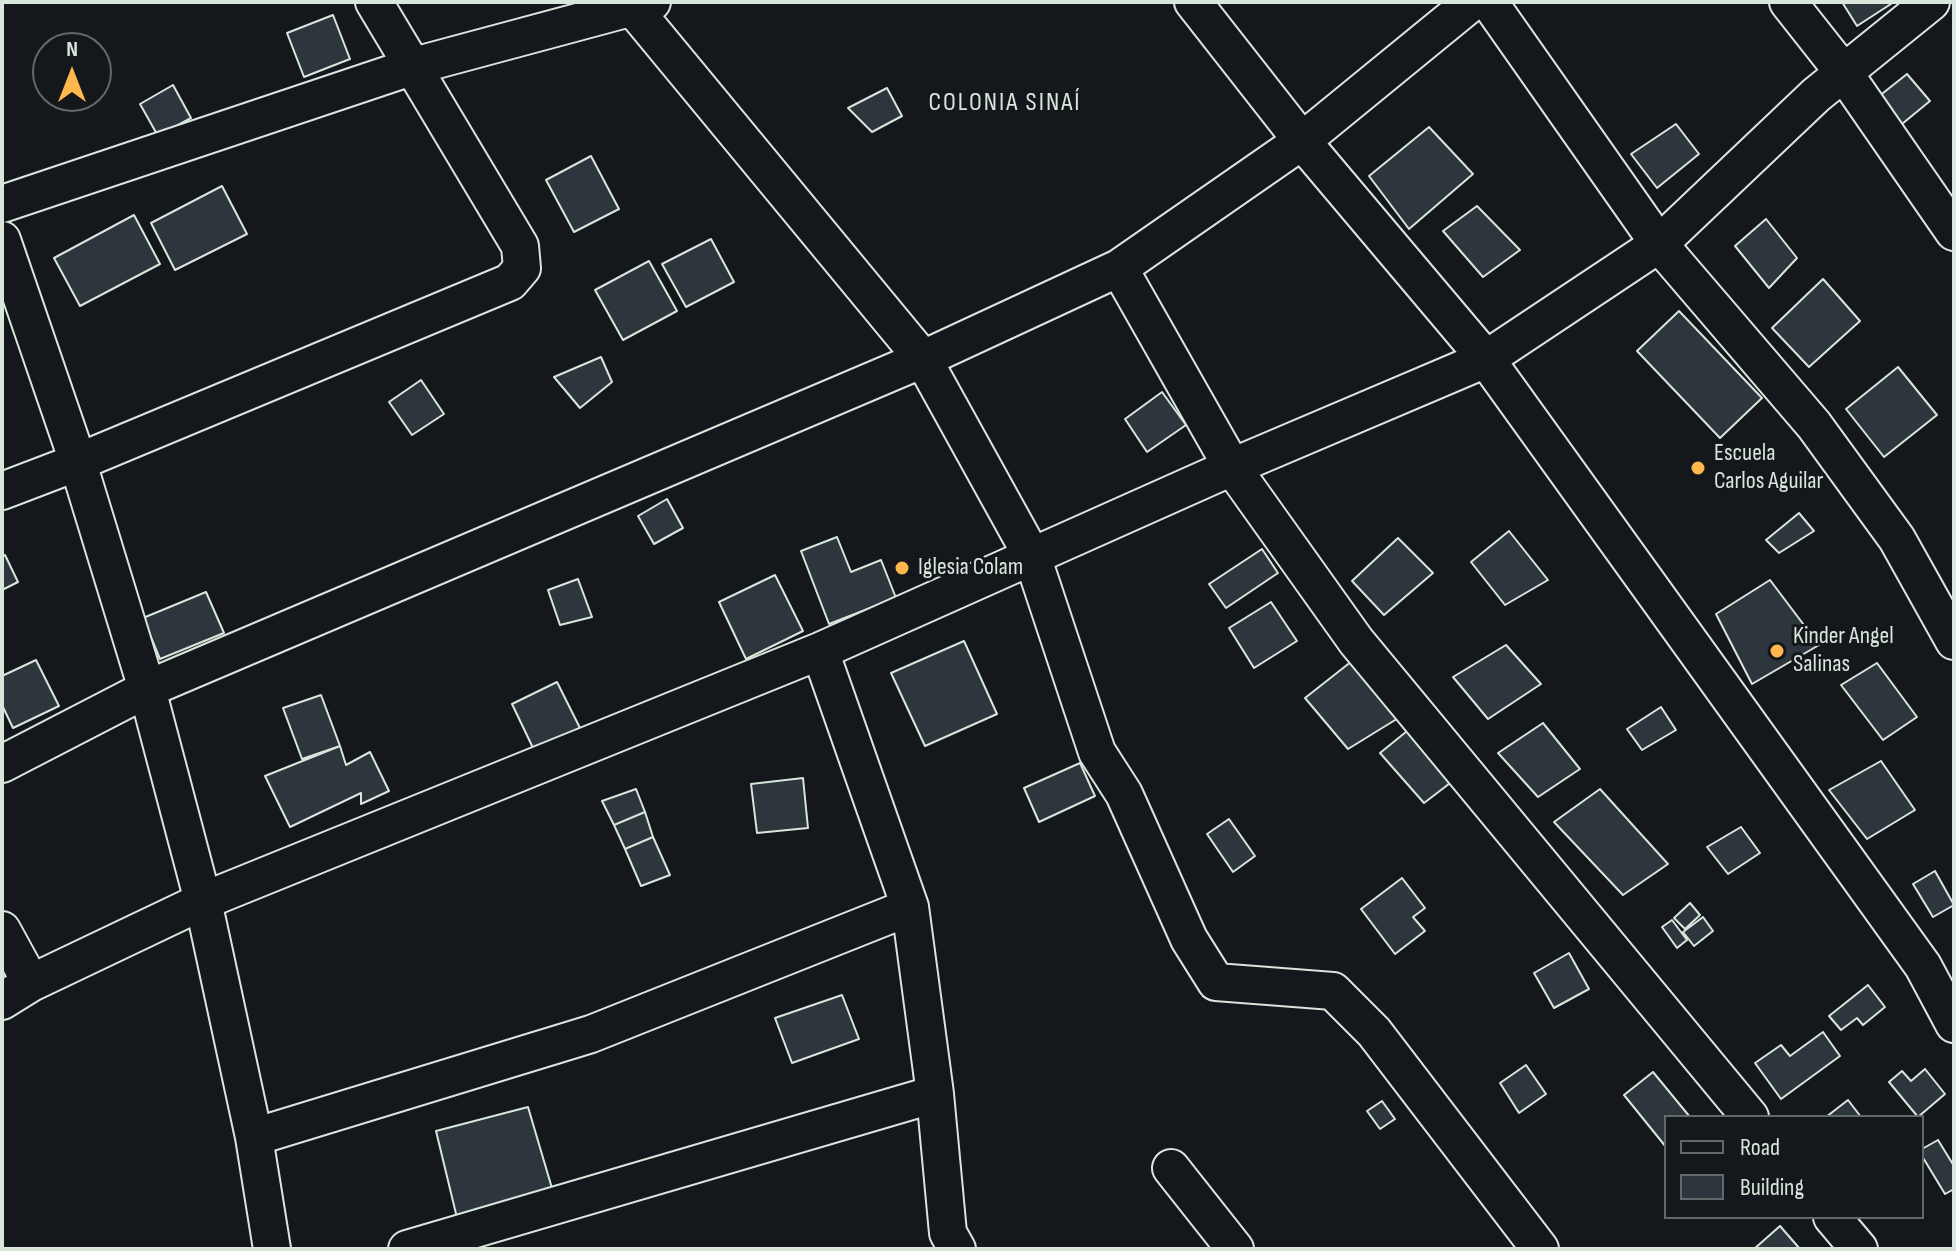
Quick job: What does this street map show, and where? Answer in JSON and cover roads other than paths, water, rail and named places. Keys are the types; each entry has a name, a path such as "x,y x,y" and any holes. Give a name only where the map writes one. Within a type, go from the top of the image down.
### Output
{"street":[{"path":"2,491 510,282 522,268 520,246 374,2"},
{"path":"1193,2 1302,141 1486,359 1923,966 1954,1024"},
{"path":"2,764 147,689 923,359 1119,268 1302,141 1472,2"},
{"path":"1489,2 1659,244 1814,425 1897,539 1954,641"},
{"path":"1788,2 1844,73 1954,232"},
{"path":"2,930 16,992 203,901 820,651 1232,467 1486,359 1659,244 1816,95 1931,2"},
{"path":"2,204 414,66 637,4 923,359 1032,556 1097,752 1124,794 1189,939 1216,982 1333,991 1374,1032 1540,1249"},
{"path":"2,240 78,462 147,689 203,901 254,1137 272,1249"},
{"path":"1119,268 1232,467 1356,641 1748,1115"},
{"path":"820,651 910,907 935,1094 948,1233 957,1249"},
{"path":"254,1137 591,1034 910,907"},
{"path":"407,1249 935,1094"},
{"path":"1171,1168 1235,1249"},
{"path":"1834,1219 1859,1249"}],"place":[{"name":"Escuela Carlos Aguilar","path":"1698,468"},
{"name":"Iglesia Colam","path":"902,568"},
{"name":"Kinder Angel Salinas","path":"1777,651"}],"district":[{"name":"COLONIA SINAÍ","path":"1005,103"}]}
